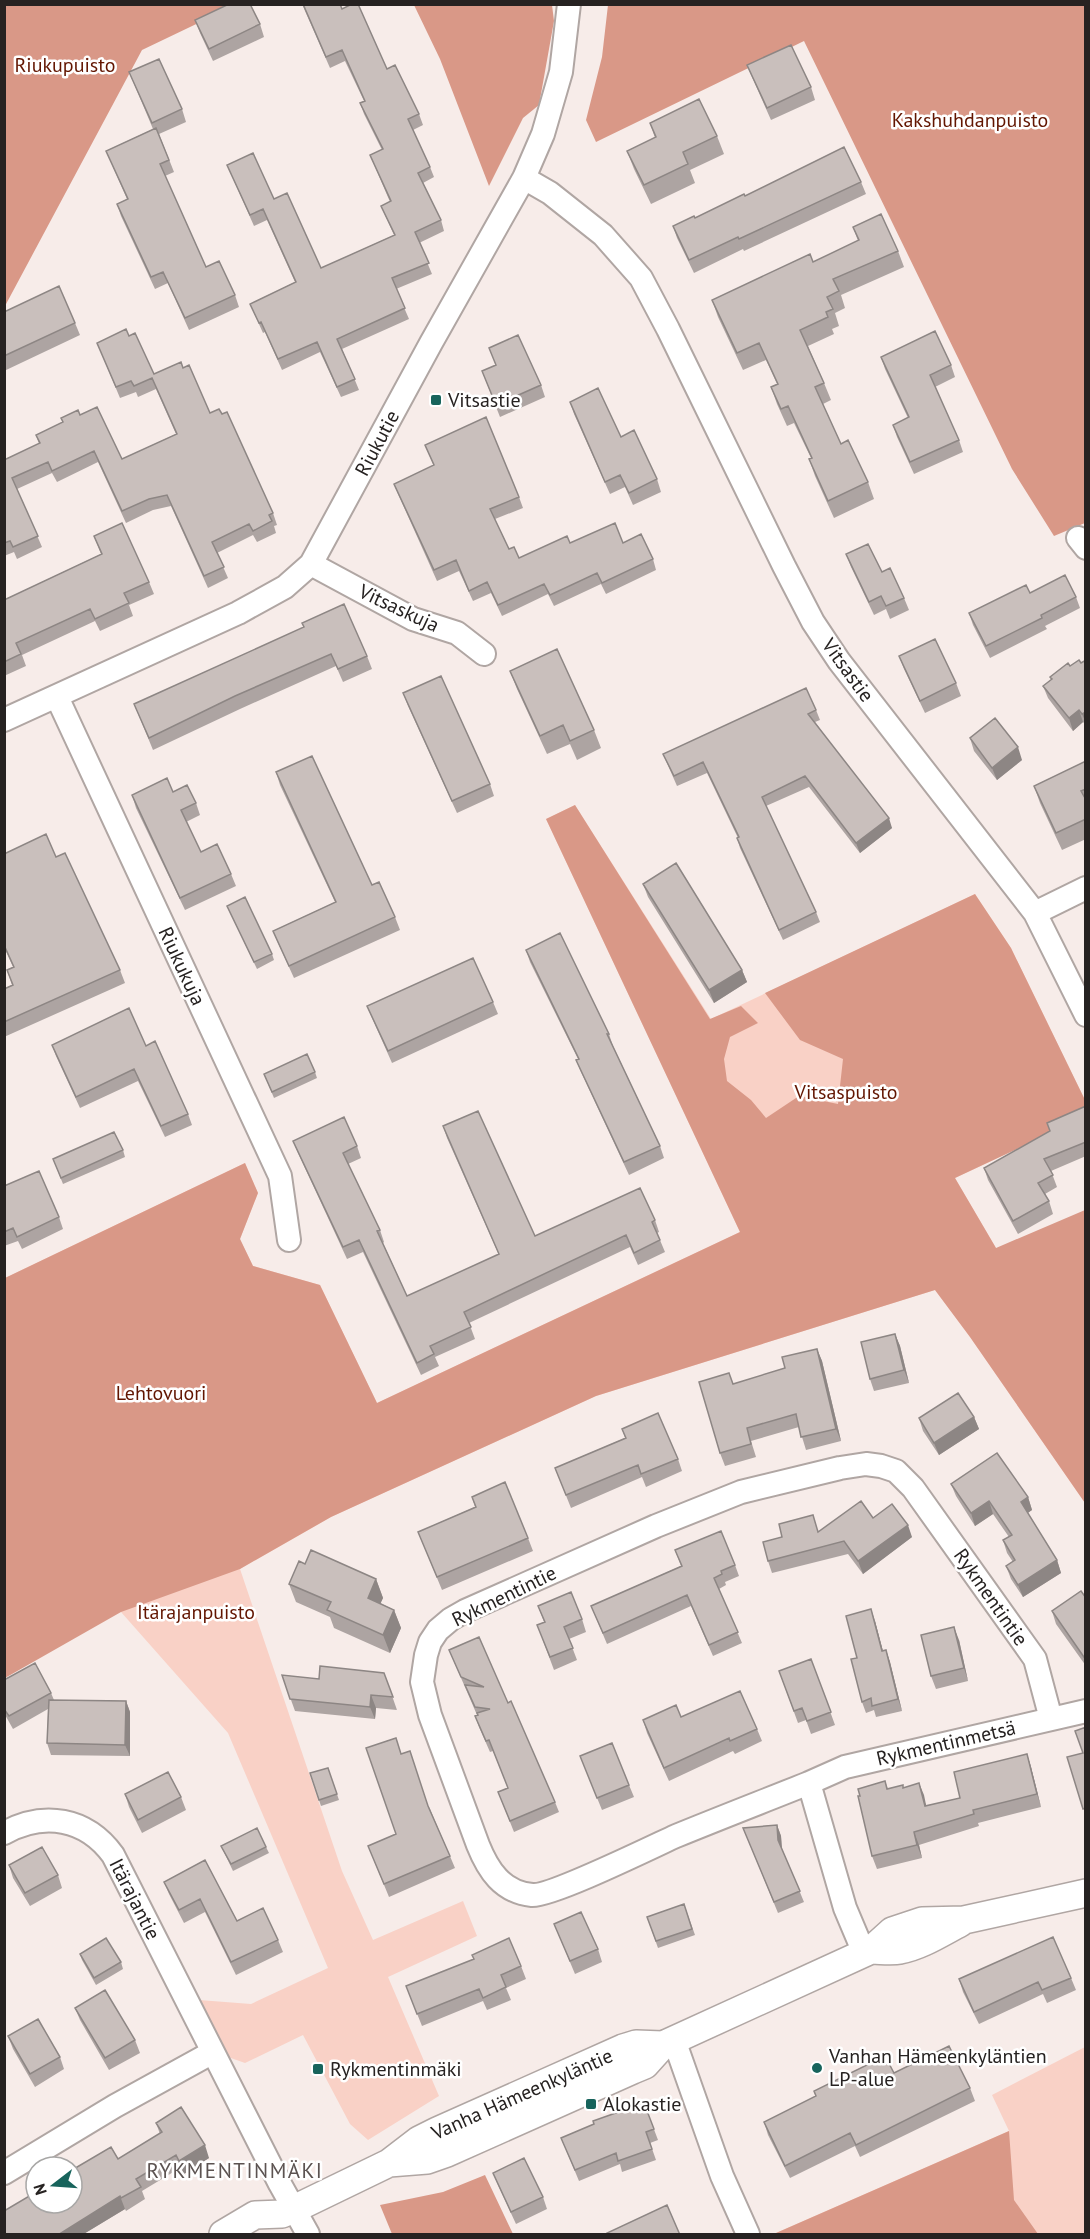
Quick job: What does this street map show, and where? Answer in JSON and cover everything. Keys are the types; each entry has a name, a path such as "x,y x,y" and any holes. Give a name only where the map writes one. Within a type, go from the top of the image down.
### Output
{"street":[{"name":"Riukutie","path":"4,720 238,613 285,586 312,564 431,343 524,178 543,134 561,72 569,4"},
{"name":"Vitsastie","path":"524,178 550,193 603,235 641,278 813,622 839,661 1035,913 1086,1015"},
{"name":"Vitsaskuja","path":"312,564 413,619 456,633 484,654"},
{"name":"Riukukuja","path":"57,697 280,1176 289,1240"},
{"path":"1035,913 1086,888"},
{"name":"Rykmentintie","path":"809,1784 556,1888 533,1895 518,1891 502,1884 486,1865 430,1715 422,1682 430,1642 451,1618 656,1526 741,1492 866,1464 896,1471 913,1488 1035,1659 1051,1719"},
{"name":"Rykmentinmetsä","path":"809,1784 845,1767 1086,1711"},
{"path":"809,1784 845,1908 868,1951"},
{"name":"Itärajantie","path":"4,1833 33,1821 52,1820 69,1822 86,1829 103,1841 113,1855 213,2052 281,2219"},
{"name":"Vanha Hämeenkyläntie","path":"223,2235 255,2215 281,2219 389,2163 427,2160 447,2153 639,2068 669,2043 868,1951 892,1931 902,1927 922,1922 964,1920 1086,1893"},
{"path":"669,2043 748,2235"},
{"path":"4,2173 116,2106 213,2052"},
{"path":"281,2219 308,2235"}],"green space":[{"name":"Riukupuisto","path":"5,5 236,5 142,50 5,306"},
{"path":"414,5 552,5 554,21 539,105 523,118 489,186 440,59"},
{"name":"Kakshuhdanpuisto","path":"608,5 1085,5 1085,523 1054,536 1012,469 804,41 596,142 586,120 602,57"},
{"path":"575,805 711,1019 975,894 1011,948 1085,1100 1085,1117 955,1178 996,1248 1085,1503 935,1290 596,1396 331,1517 240,1569 342,1871 373,1940 463,1901 477,1936 388,1977 439,2096 368,2140 350,2124 303,2035 245,2063 228,2057 199,2000 251,2004 328,1968 228,1733 121,1612 5,1278 245,1163 258,1193 240,1239 253,1266 320,1285 377,1403 740,1232 546,819"},
{"path":"575,805 710,1019 741,1006 758,1023 730,1037 724,1059 727,1081 751,1100 766,1118 799,1096 838,1104 843,1059 800,1040 765,993 975,894 1011,948 1085,1100 1085,1117 955,1178 996,1248 1085,1210 1085,1503 935,1290 596,1396 331,1517 240,1569 121,1612 5,1678 5,1278 245,1163 258,1193 240,1239 253,1266 320,1285 377,1403 740,1232 546,819"},
{"path":"1085,2047 1085,2234 776,2233 1009,2131 992,2095"},
{"path":"1009,2131 1014,2200 1038,2234 776,2233"},
{"path":"485,2175 513,2234 392,2234 380,2205 443,2192"}],"building":[{"path":"229,4 250,4 260,24 209,49 195,20"},
{"path":"303,4 340,4 342,9 358,4 387,69 395,65 419,114 408,119 430,167 418,173 441,220 415,232 429,263 392,278 405,308 337,339 355,379 337,387 317,342 278,359 261,322 259,323 250,304 296,282 263,209 250,215 227,165 253,153 274,199 287,193 321,268 395,235 381,206 391,201 370,155 383,149 360,103 365,101 342,50 326,57"},
{"path":"791,45 811,87 767,108 747,65"},
{"path":"159,59 182,109 152,123 129,72"},
{"path":"699,99 717,136 683,152 688,164 644,185 627,151 656,137 650,123"},
{"path":"156,128 169,160 160,164 206,267 219,261 235,295 185,318 163,272 151,277 117,204 128,199 106,151"},
{"path":"844,147 861,182 689,260 673,226 744,194 745,196"},
{"path":"881,214 898,251 833,279 839,291 827,297 833,309 826,312 828,317 800,330 824,383 815,387 841,444 848,440 868,482 828,501 809,459 812,458 788,406 781,409 771,387 778,384 759,343 737,353 712,300 810,254 813,262 859,240 853,227"},
{"path":"59,286 75,323 4,356 4,312"},
{"path":"126,329 129,336 135,333 154,374 181,362 183,368 189,365 210,413 219,409 222,414 227,412 273,513 269,515 272,521 253,531 249,524 212,542 224,567 204,576 167,495 149,499 122,511 94,451 52,471 48,462 12,478 38,536 13,547 10,541 4,543 4,460 40,443 36,435 63,422 61,418 78,410 80,415 97,407 122,459 177,434 152,378 134,386 131,381 116,387 97,343"},
{"path":"935,331 951,365 930,375 959,440 910,462 893,425 909,417 881,357"},
{"path":"518,335 541,385 496,405 482,371 496,365 489,348"},
{"path":"598,388 621,437 634,430 657,479 629,493 620,475 605,482 570,402"},
{"path":"486,417 519,497 490,509 509,549 514,547 519,558 567,536 570,543 615,523 623,543 641,534 653,559 602,583 597,573 550,595 544,584 498,605 487,582 469,591 456,560 434,570 394,484 434,465 425,445"},
{"path":"122,523 149,582 124,593 129,603 95,619 90,609 16,643 21,654 4,662 4,600 102,554 94,536"},
{"path":"868,544 882,572 890,568 904,598 886,606 881,596 869,602 846,554"},
{"path":"1065,575 1076,597 1041,615 1042,618 986,646 969,613 1026,585 1030,593"},
{"path":"344,604 367,656 338,669 331,654 235,696 149,738 134,704 304,627 302,623"},
{"path":"935,639 956,683 920,701 899,656"},
{"path":"557,649 594,730 570,741 563,725 540,736 510,671"},
{"path":"1079,660 1081,663 1086,660 1086,712 1082,714 1079,710 1069,718 1043,686 1052,679 1050,677 1068,663 1070,666"},
{"path":"441,676 490,784 452,801 403,693"},
{"path":"806,688 816,710 808,714 889,818 856,843 805,776 762,797 816,912 779,930 737,838 739,837 703,762 674,776 663,754"},
{"path":"995,718 1018,747 992,768 970,738"},
{"path":"312,756 372,885 379,882 395,917 289,966 273,931 336,902 276,772"},
{"path":"1086,761 1086,789 1081,791 1086,800 1086,819 1056,833 1034,786"},
{"path":"167,778 173,792 187,785 196,803 181,810 201,852 217,844 231,874 180,898 132,795"},
{"path":"46,834 56,857 65,853 120,970 4,1022 4,989 13,985 7,970 14,967 4,945 4,854"},
{"path":"676,863 742,970 709,990 643,884"},
{"path":"245,897 272,954 254,962 227,906"},
{"path":"560,933 660,1146 624,1162 576,1060 579,1059 526,950"},
{"path":"473,958 493,1002 388,1051 367,1006"},
{"path":"129,1008 146,1046 155,1041 188,1114 161,1126 134,1069 76,1097 52,1045"},
{"path":"307,1054 315,1072 272,1092 264,1074"},
{"path":"1086,1106 1086,1142 1044,1159 1053,1175 1038,1183 1049,1201 1013,1221 984,1168 1050,1131 1047,1123"},
{"path":"478,1111 535,1236 640,1188 655,1220 652,1222 660,1240 634,1253 626,1235 464,1312 471,1327 430,1346 434,1354 417,1363 359,1240 343,1247 293,1141 344,1117 357,1146 343,1153 380,1230 377,1231 407,1296 499,1254 443,1126"},
{"path":"114,1132 123,1150 61,1178 53,1159"},
{"path":"39,1171 59,1217 17,1237 13,1228 4,1232 4,1186"},
{"path":"895,1334 904,1370 870,1379 861,1342"},
{"path":"817,1349 836,1429 801,1437 796,1414 747,1428 751,1444 720,1453 699,1382 729,1373 733,1384 785,1368 782,1357"},
{"path":"958,1393 974,1417 934,1443 919,1418"},
{"path":"658,1413 678,1459 641,1474 638,1465 566,1495 555,1468 626,1438 622,1429"},
{"path":"997,1453 1028,1497 1021,1502 1057,1560 1018,1585 1006,1566 1015,1560 1003,1540 1012,1535 989,1501 971,1513 951,1484"},
{"path":"505,1482 528,1538 437,1577 418,1532 476,1507 472,1497"},
{"path":"861,1501 873,1518 892,1504 908,1525 858,1561 844,1541 768,1561 763,1542 782,1537 779,1524 813,1515 818,1532"},
{"path":"721,1531 735,1565 721,1571 722,1574 714,1578 738,1632 709,1645 687,1595 603,1633 591,1606 682,1566 675,1550"},
{"path":"311,1550 376,1579 368,1598 394,1610 383,1635 327,1610 331,1602 289,1584 299,1561 305,1564"},
{"path":"1081,1591 1086,1598 1086,1660 1052,1611"},
{"path":"571,1592 582,1619 564,1627 573,1648 550,1657 537,1625 545,1622 538,1606"},
{"path":"871,1609 882,1651 886,1650 898,1699 872,1706 871,1698 862,1702 851,1659 857,1658 846,1616"},
{"path":"954,1627 964,1668 931,1676 921,1635"},
{"path":"479,1637 508,1703 511,1701 555,1802 510,1821 498,1792 508,1788 489,1740 486,1741 475,1716 478,1715 477,1713 490,1709 475,1707 465,1685 484,1687 461,1677 449,1650"},
{"path":"811,1659 831,1712 807,1721 802,1708 794,1711 779,1671"},
{"path":"35,1663 51,1693 9,1716 4,1709 4,1680"},
{"path":"320,1666 384,1673 393,1697 371,1695 370,1707 290,1699 282,1675 319,1679"},
{"path":"740,1691 757,1729 730,1741 729,1738 664,1768 643,1720 676,1705 681,1717"},
{"path":"49,1700 126,1701 125,1745 47,1743"},
{"path":"1086,1727 1086,1808 1083,1809 1067,1757 1083,1753 1075,1731"},
{"path":"396,1738 401,1754 410,1751 428,1806 450,1856 384,1884 368,1846 396,1834 366,1748"},
{"path":"612,1743 629,1785 597,1798 580,1756"},
{"path":"1027,1754 1037,1794 973,1810 974,1814 914,1832 917,1845 872,1856 858,1789 885,1781 887,1789 903,1785 903,1788 919,1783 925,1806 960,1798 954,1772"},
{"path":"328,1768 337,1794 319,1800 310,1773"},
{"path":"168,1772 181,1797 138,1820 125,1794"},
{"path":"777,1825 778,1840 800,1891 774,1902 743,1828"},
{"path":"257,1828 266,1847 231,1864 221,1846"},
{"path":"42,1847 58,1875 25,1893 9,1865"},
{"path":"205,1860 237,1921 263,1908 278,1940 231,1962 200,1899 179,1910 164,1882"},
{"path":"684,1904 692,1929 656,1941 647,1917"},
{"path":"581,1912 598,1949 570,1961 554,1924"},
{"path":"1053,1937 1071,1978 1042,1990 1038,1982 974,2012 959,1979"},
{"path":"106,1938 121,1962 94,1978 80,1954"},
{"path":"509,1938 521,1966 501,1975 506,1987 483,1998 479,1989 417,2014 406,1986 474,1959 472,1955"},
{"path":"105,1990 135,2040 105,2058 75,2008"},
{"path":"38,2019 60,2057 30,2074 8,2036"},
{"path":"949,2046 970,2088 856,2145 850,2133 785,2166 764,2122 816,2096 814,2091 885,2056 894,2073"},
{"path":"644,2103 654,2129 646,2132 652,2149 618,2161 616,2153 575,2170 561,2138 594,2124 593,2121"},
{"path":"181,2107 205,2145 179,2161 176,2155 136,2179 141,2187 121,2198 120,2196 58,2235 4,2235 4,2211 24,2199 24,2215 84,2215 84,2163 111,2147 118,2159 162,2132 156,2123"},
{"path":"524,2158 543,2197 511,2212 493,2173"},
{"path":"667,2205 680,2235 608,2235 607,2233"}],"place":[{"name":"Vitsastie","path":"436,400"},
{"name":"Vanhan Hämeenkyläntien LP-alue","path":"817,2068"},
{"name":"Rykmentinmäki","path":"318,2069"},
{"name":"Alokastie","path":"591,2104"}],"district":[{"name":"RYKMENTINMÄKI","path":"235,2171"}],"park label":[{"name":"Vitsaspuisto","path":"846,1092"},
{"name":"Lehtovuori","path":"161,1393"},
{"name":"Itärajanpuisto","path":"196,1612"}]}
